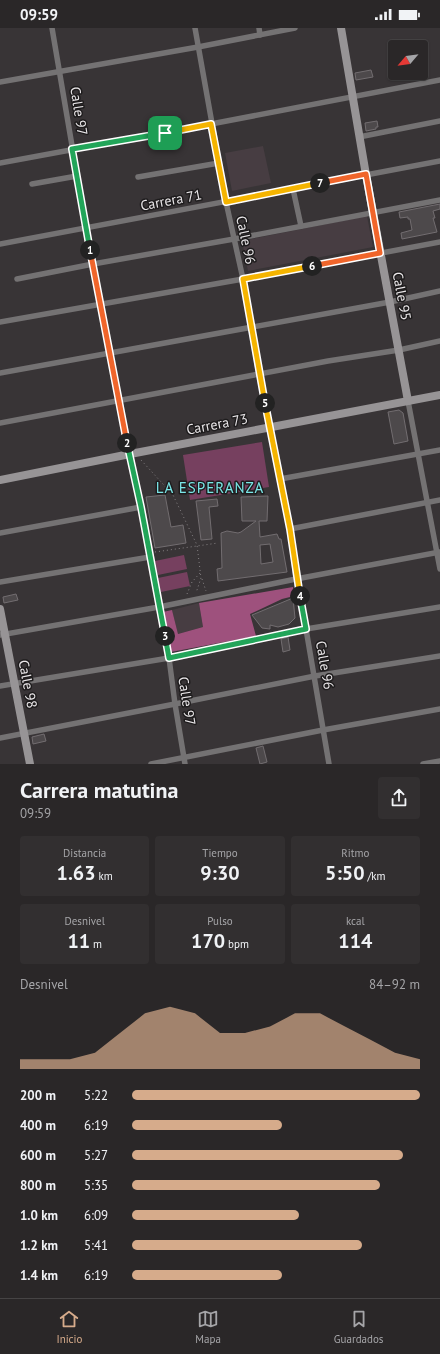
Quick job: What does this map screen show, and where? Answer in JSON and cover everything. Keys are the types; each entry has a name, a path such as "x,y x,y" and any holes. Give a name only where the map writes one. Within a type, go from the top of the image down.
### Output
{"street":[{"name":"Calle 97","path":"52,28 92,264 119,400 132,454 160,607 185,761"},
{"name":"Calle 96","path":"195,28 211,124 243,279 259,375 290,529 296,579 315,676 329,764"},
{"path":"259,28 260,35"},
{"path":"0,82 198,47 295,28"},
{"name":"Calle 95","path":"341,28 380,253 440,569"},
{"path":"0,163 440,80"},
{"path":"360,137 440,121"},
{"name":"Carrera 71","path":"0,244 440,160"},
{"path":"138,177 219,163"},
{"path":"32,184 77,176"},
{"path":"293,189 301,226"},
{"path":"17,279 440,200"},
{"path":"0,322 440,242"},
{"path":"0,373 252,328 440,291"},
{"path":"0,423 328,361 399,350 440,341"},
{"name":"Carrera 73","path":"0,480 440,395"},
{"path":"280,478 440,450"},
{"path":"290,529 440,500"},
{"path":"0,533 141,507"},
{"path":"2,634 160,607 296,579 438,553"},
{"path":"0,582 150,555"},
{"path":"0,686 169,658 306,629 440,607"},
{"name":"Calle 98","path":"0,609 2,634 14,683 30,764"},
{"path":"0,738 315,676 440,656"},
{"path":"151,764 185,761 323,730 440,709"},
{"path":"423,764 440,761"}],"path":[{"path":"132,454 141,460 173,495 197,545 201,578 194,600"},
{"path":"150,555 218,542"},
{"path":"186,601 187,593 192,582 201,573"},
{"path":"201,578 208,597"}],"shaded area":[{"path":"263,146 271,183 232,191 225,153"},
{"path":"367,216 373,247 248,271 242,241"},
{"path":"262,442 269,487 190,500 183,455"},
{"path":"184,555 187,569 158,575 155,561"},
{"path":"187,572 190,586 161,592 158,578"},
{"path":"293,587 294,596 282,599 250,614 256,636 171,652 163,612 172,610 178,634 203,627 199,603"},
{"path":"199,603 203,627 178,634 172,610"}],"building":[{"path":"371,70 373,77 356,80 355,73"},
{"path":"377,121 378,127 376,127 376,129 366,131 365,123"},
{"path":"440,204 440,209 433,211 435,218 433,218 437,232 402,239 401,233 412,230 410,219 408,219 408,217 400,218 399,212"},
{"path":"399,410 403,413 408,441 394,444 388,412"},
{"path":"165,495 171,527 183,525 186,543 155,548 146,497"},
{"path":"268,496 267,521 259,521 260,537 277,534 279,539 281,539 287,572 218,581 217,569 222,568 221,533 227,531 238,533 241,532 256,521 242,521 241,497","holes":["270,544 273,562 261,564 260,545"]},
{"path":"217,499 218,506 209,507 212,539 201,540 196,501"},
{"path":"16,594 18,600 4,603 3,597"},
{"path":"293,598 295,618 289,624 278,627 270,625 270,629 262,628 252,615"},
{"path":"288,637 290,650 283,652 281,639"},
{"path":"44,734 46,741 33,744 32,737"},
{"path":"263,746 267,762 260,764 256,748"}],"district":[{"name":"LA ESPERANZA","path":"210,488"}],"route":[{"path":"211,124 226,202 366,174 380,253 243,279 259,375 290,529 296,579 306,629 169,658 72,149 165,133 211,124"}]}
